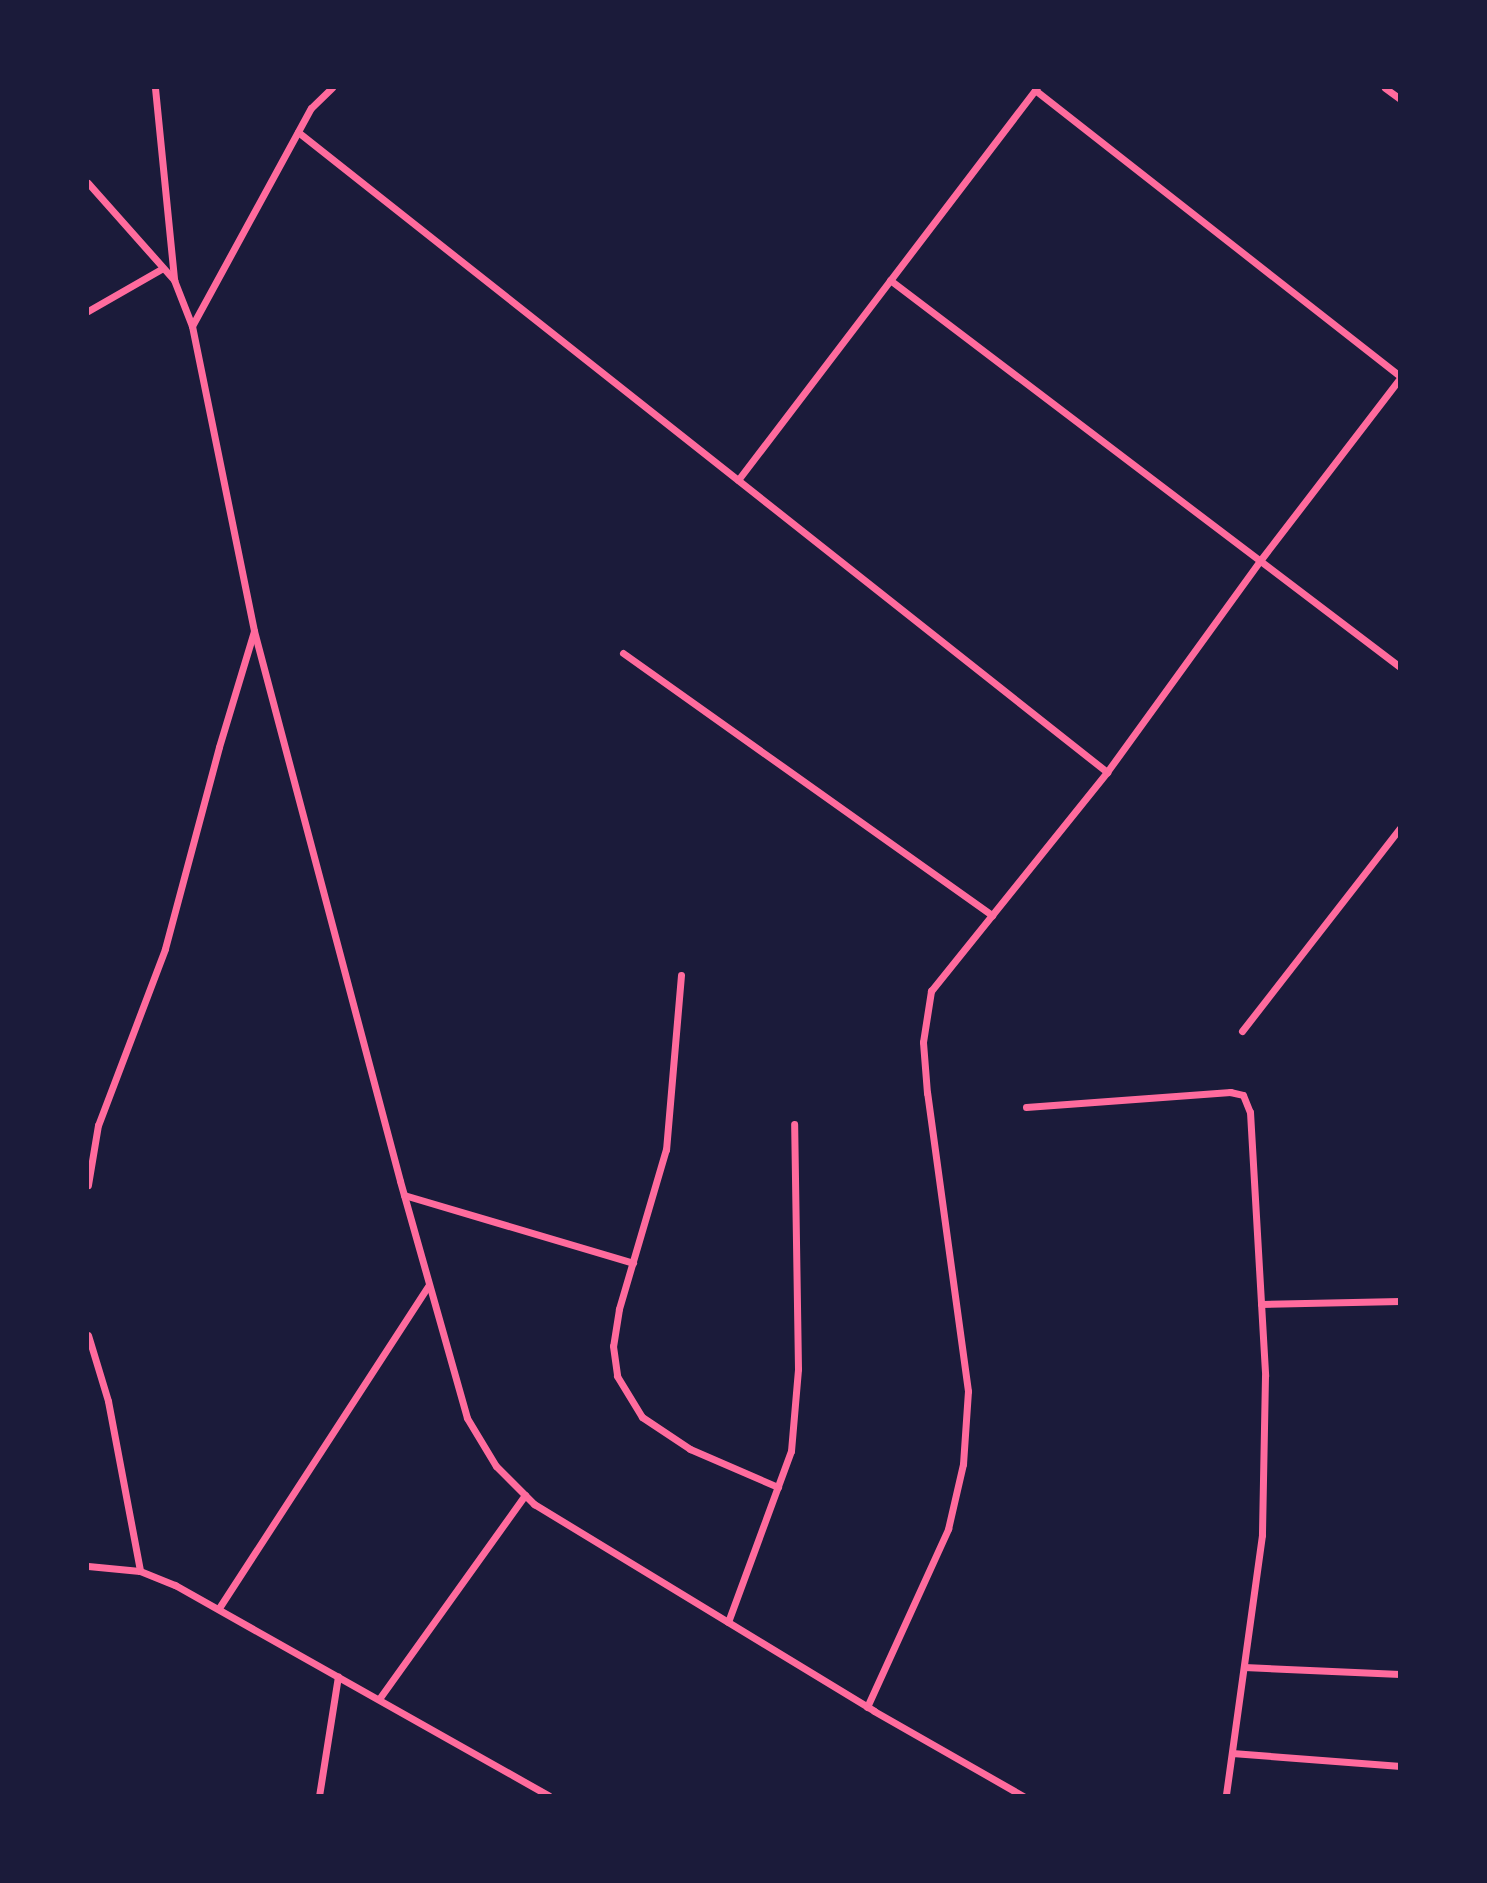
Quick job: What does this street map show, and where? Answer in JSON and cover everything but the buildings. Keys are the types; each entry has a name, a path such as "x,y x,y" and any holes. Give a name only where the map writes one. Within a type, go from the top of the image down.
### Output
{"street":[{"path":"155,88 174,280 192,326 254,631 404,1195 467,1418 496,1466 525,1495 728,1622 1023,1796"},
{"path":"192,326 312,108 332,88"},
{"path":"1385,88 1399,99"},
{"path":"738,480 1036,89 1399,377 1259,562 1107,772 931,991 923,1042 927,1093 968,1391 963,1464 948,1529 867,1706"},
{"path":"298,132 1107,772"},
{"path":"88,183 174,280"},
{"path":"88,311 163,268"},
{"path":"890,280 1399,667"},
{"path":"88,1185 98,1125 165,949 219,747 254,631"},
{"path":"623,653 992,915"},
{"path":"1242,1031 1399,828"},
{"path":"681,975 666,1149 619,1310 613,1346 617,1376 642,1417 690,1448 778,1486"},
{"path":"1026,1107 1230,1092 1243,1095 1250,1112 1265,1376 1262,1535 1226,1796"},
{"path":"728,1622 791,1451 798,1369 794,1124"},
{"path":"404,1195 633,1263"},
{"path":"219,1608 429,1285"},
{"path":"1261,1304 1399,1301"},
{"path":"88,1335 108,1401 140,1571"},
{"path":"379,1699 525,1495"},
{"path":"88,1566 140,1571 219,1608 550,1796"},
{"path":"1244,1667 1399,1674"},
{"path":"319,1796 338,1676"},
{"path":"1232,1753 1399,1766"}]}
